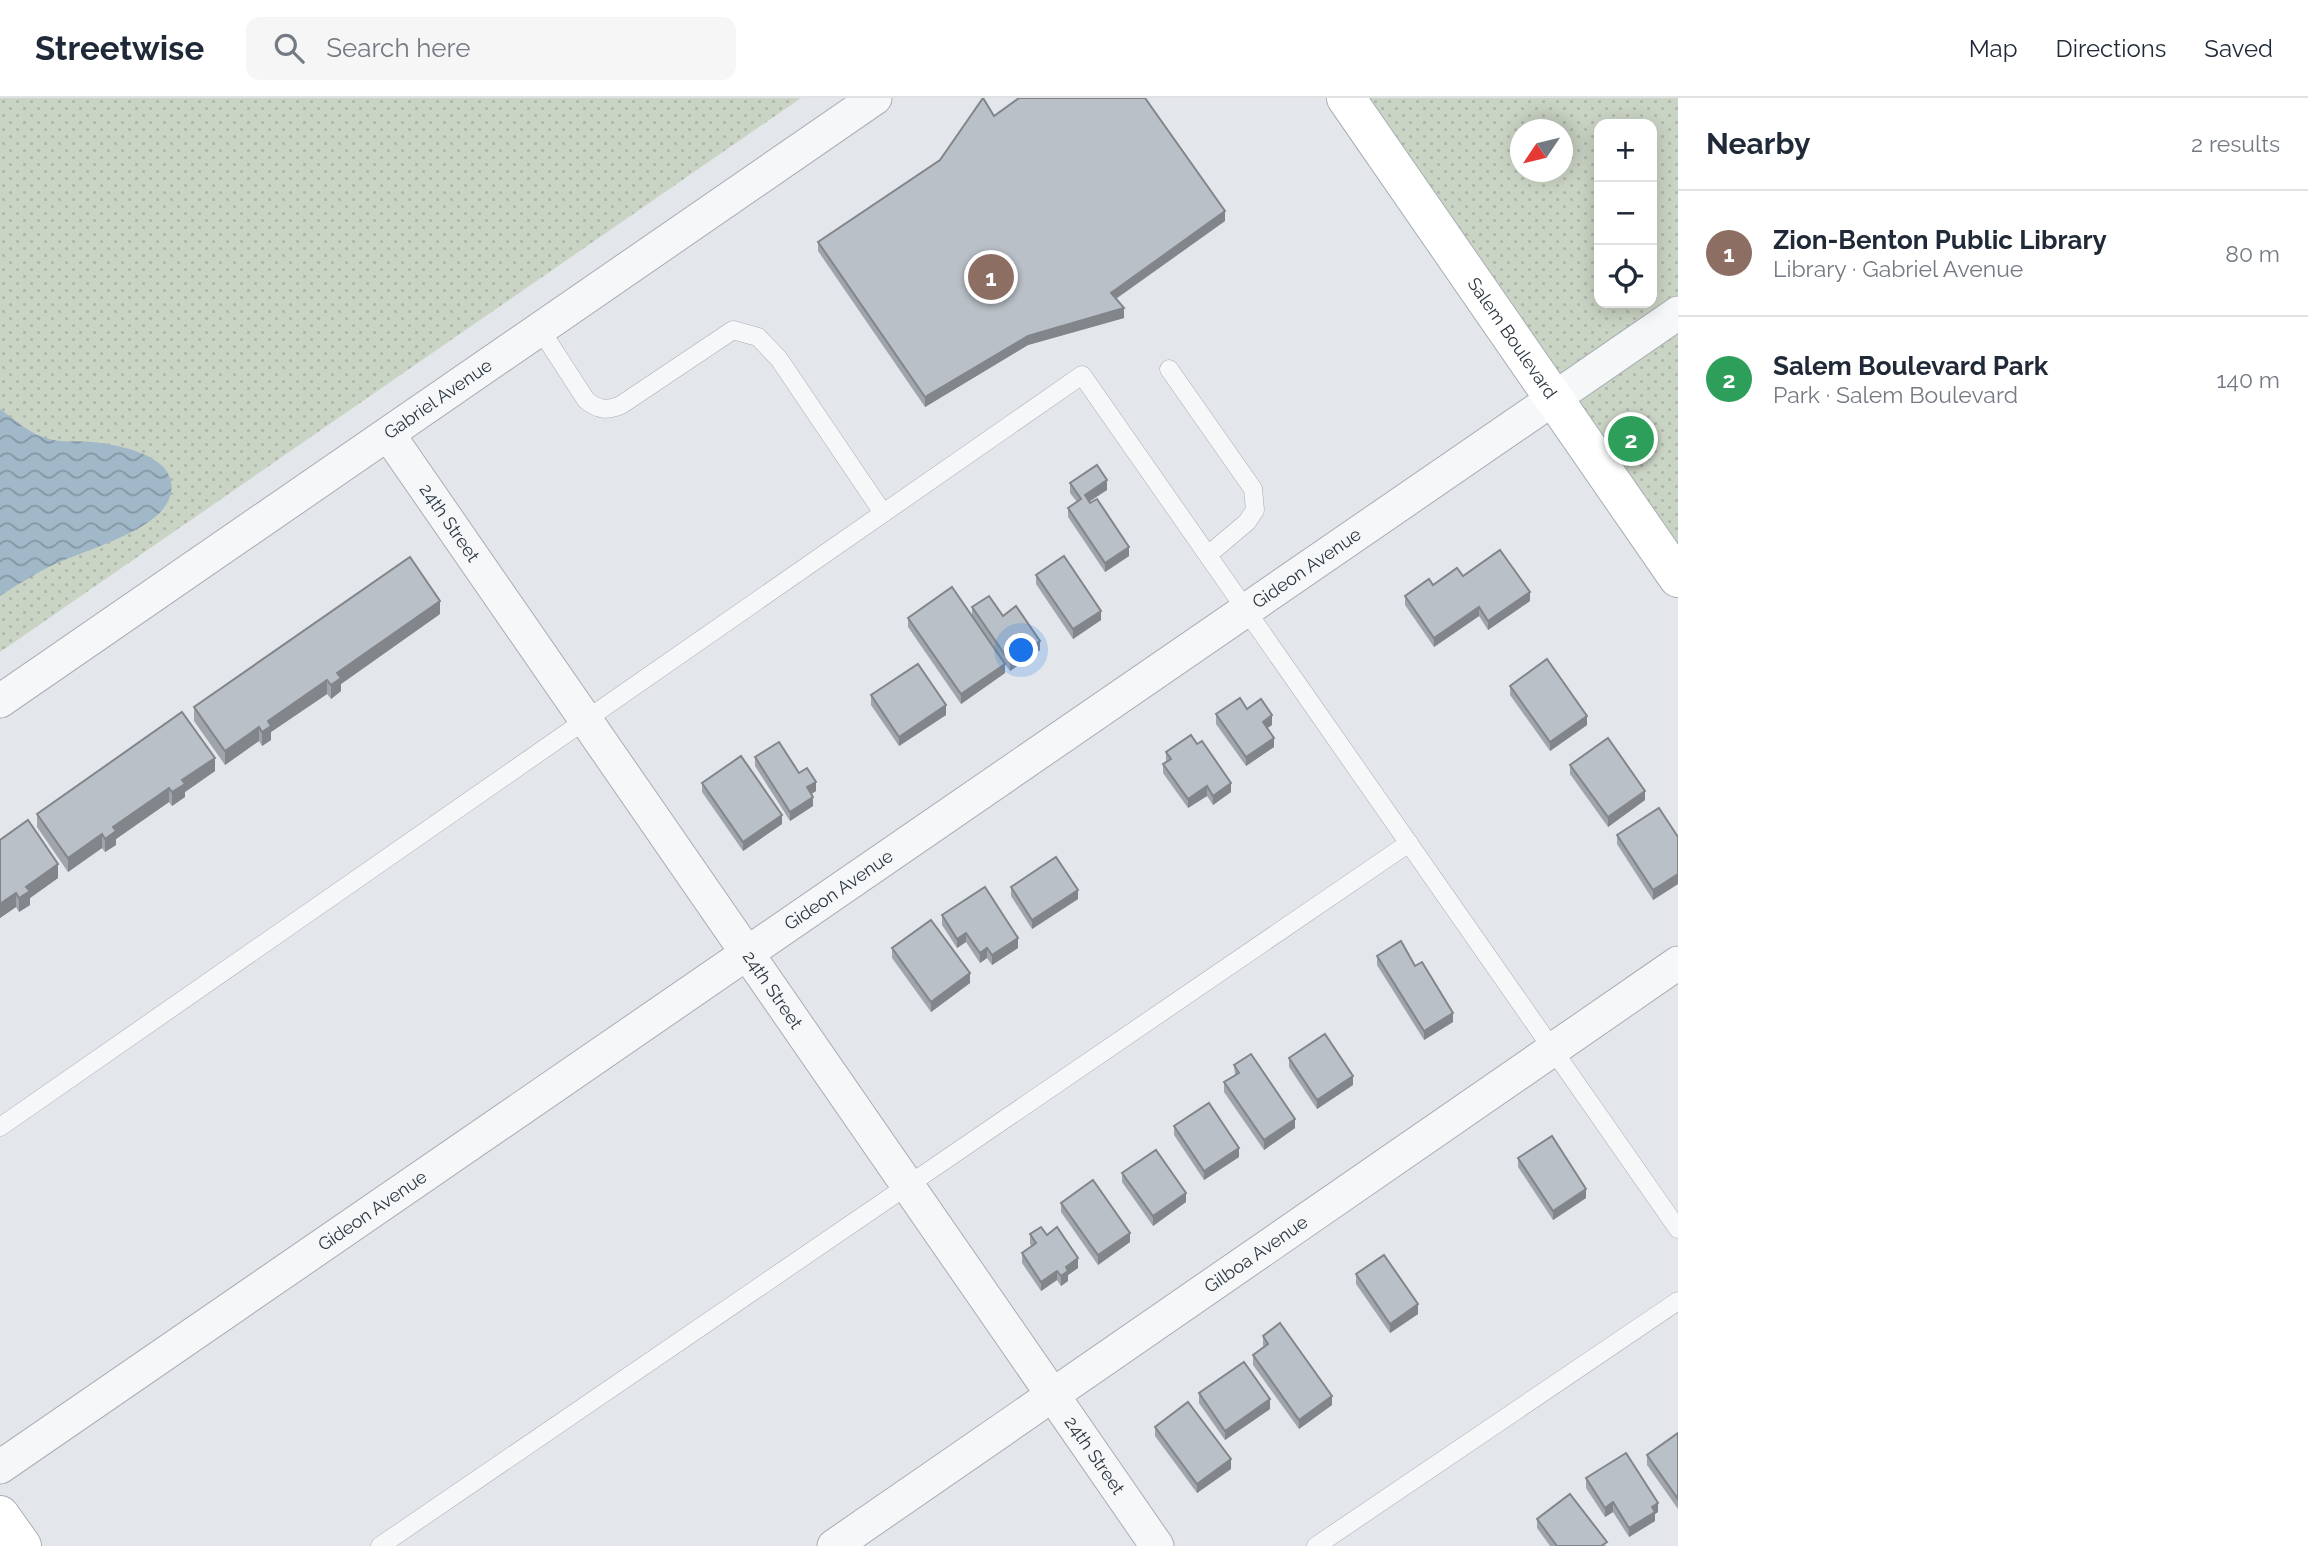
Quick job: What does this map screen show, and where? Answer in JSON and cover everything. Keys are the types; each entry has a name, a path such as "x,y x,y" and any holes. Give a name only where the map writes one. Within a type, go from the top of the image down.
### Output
{"street":[{"name":"Gabriel Avenue","path":"0,701 875,98"},
{"name":"Salem Boulevard","path":"1346,98 1678,578"},
{"name":"Gideon Avenue","path":"0,1467 1678,313"},
{"name":"24th Street","path":"388,434 1157,1546"},
{"name":"Gilboa Avenue","path":"834,1546 1678,963"},
{"path":"0,1515 22,1546"}],"lane":[{"path":"540,329 586,400 595,407 610,410 733,330 758,337 779,359 883,513"},
{"path":"1169,369 1253,489 1255,510 1247,522 1208,555"},
{"path":"0,1127 1082,375 1678,1229"},
{"path":"380,1546 1409,843"},
{"path":"1316,1546 1678,1301"}],"green space":[{"path":"0,98 801,98 0,652"},
{"path":"1346,98 1678,98 1678,576"}],"water":[{"path":"0,409 42,437 119,446 147,456 159,463 168,473 171,485 169,499 162,510 136,530 55,564 0,596"}],"building":[{"path":"983,98 994,116 1019,98 1145,98 1225,211 1111,293 1124,308 1028,336 925,397 818,242 940,160"},
{"path":"1097,465 1107,480 1085,495 1090,503 1097,499 1129,547 1105,563 1068,508 1081,499 1070,483"},
{"path":"1500,550 1530,592 1488,621 1479,607 1434,638 1405,596 1429,579 1433,585 1457,568 1463,576"},
{"path":"1064,556 1101,611 1073,629 1036,575"},
{"path":"410,557 440,601 337,673 341,678 331,685 327,680 268,721 271,726 262,732 259,727 225,751 194,707"},
{"path":"952,587 1005,664 961,694 908,618"},
{"path":"989,596 1003,616 1016,606 1040,641 1010,662 972,607"},
{"path":"1547,659 1587,716 1550,742 1510,686"},
{"path":"918,664 946,705 899,737 871,695"},
{"path":"1240,698 1247,709 1261,699 1272,715 1263,722 1274,738 1246,757 1216,714"},
{"path":"182,712 215,758 182,780 185,784 172,792 169,788 113,827 116,831 105,839 102,834 68,858 37,814"},
{"path":"1191,735 1197,744 1202,741 1231,783 1213,796 1207,786 1188,799 1163,764 1171,759 1166,752"},
{"path":"1608,738 1645,791 1608,817 1570,765"},
{"path":"779,742 799,773 807,768 816,782 807,787 813,797 790,812 755,757"},
{"path":"741,756 782,815 743,842 702,783"},
{"path":"1659,808 1678,837 1678,874 1653,890 1617,835"},
{"path":"28,820 58,864 26,887 30,891 19,898 16,893 0,904 0,840"},
{"path":"1056,857 1078,890 1032,920 1011,887"},
{"path":"985,887 1018,938 992,955 987,948 980,953 966,933 957,939 942,915"},
{"path":"931,920 970,973 931,1002 892,948"},
{"path":"1401,941 1415,966 1422,962 1453,1013 1424,1031 1377,956"},
{"path":"1325,1034 1353,1076 1317,1100 1289,1058"},
{"path":"1251,1054 1295,1119 1264,1140 1224,1082 1239,1073 1234,1065"},
{"path":"1209,1103 1239,1148 1204,1171 1174,1126"},
{"path":"1552,1136 1586,1189 1553,1211 1518,1158"},
{"path":"1156,1150 1186,1193 1153,1216 1122,1173"},
{"path":"1093,1180 1130,1233 1098,1255 1061,1203"},
{"path":"1041,1227 1047,1235 1057,1227 1078,1258 1066,1267 1068,1271 1061,1276 1057,1271 1041,1282 1022,1253 1036,1243 1030,1234"},
{"path":"1384,1255 1418,1304 1390,1324 1356,1274"},
{"path":"1280,1323 1332,1396 1299,1420 1253,1355 1268,1344 1263,1336"},
{"path":"1244,1362 1270,1399 1225,1431 1199,1393"},
{"path":"1188,1402 1231,1459 1197,1484 1155,1427"},
{"path":"1678,1433 1678,1499 1647,1455"},
{"path":"1626,1453 1658,1503 1652,1507 1655,1512 1629,1528 1613,1502 1605,1508 1586,1478"},
{"path":"1570,1494 1607,1542 1601,1546 1557,1546 1537,1519"}],"place":[{"name":"Zion-Benton Public Library","path":"991,277"},
{"name":"Salem Boulevard Park","path":"1631,439"}]}
